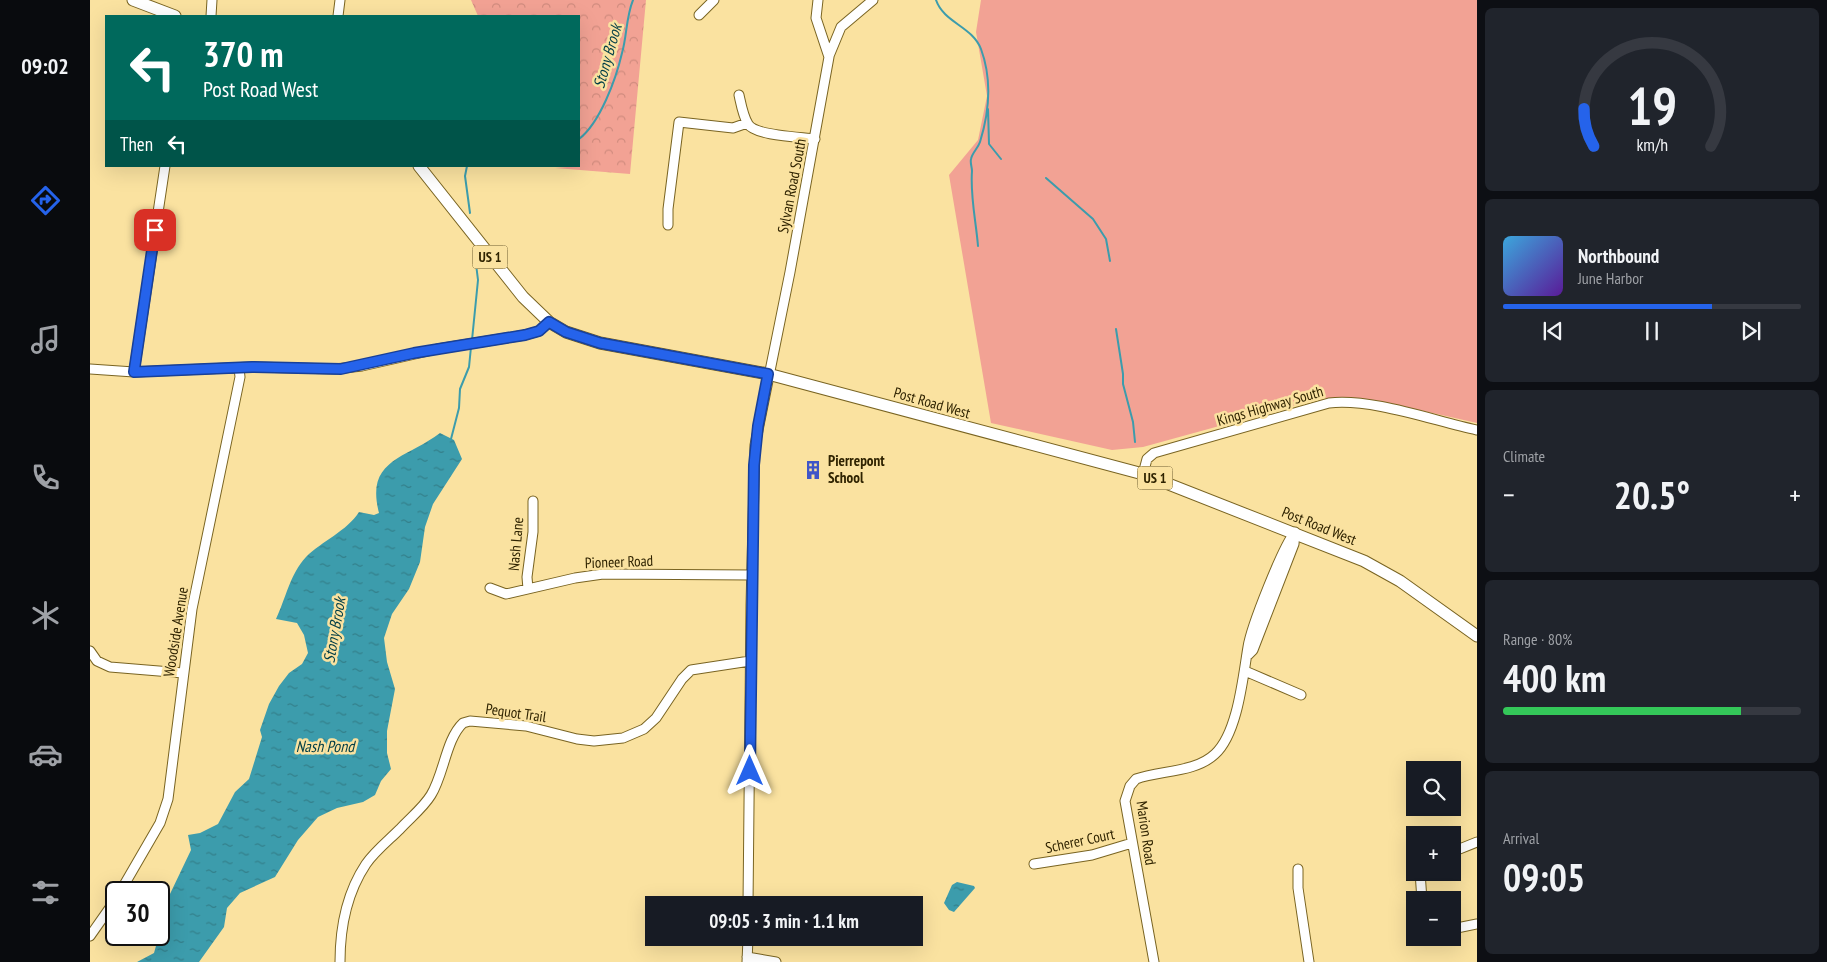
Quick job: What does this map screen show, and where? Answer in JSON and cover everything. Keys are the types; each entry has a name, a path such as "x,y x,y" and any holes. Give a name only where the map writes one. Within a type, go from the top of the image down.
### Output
{"main road":[{"path":"133,0 172,15"},
{"name":"Post Road West","path":"420,167 515,288 549,322 566,332 600,343 768,374 962,427 1083,456 1142,474 1348,554 1389,574 1477,636"}],"street":[{"path":"212,0 212,15"},
{"path":"338,15 340,0"},
{"path":"699,15 714,0"},
{"path":"829,56 841,27 873,0"},
{"name":"Sylvan Road South","path":"818,1 824,27 831,30 841,27"},
{"name":"Sylvan Road South","path":"748,896 754,451 815,138 829,56 816,18 818,1"},
{"path":"739,95 747,123 751,128 762,132 815,138"},
{"path":"668,225 668,209 680,122 734,128 747,123"},
{"path":"134,372 165,167"},
{"path":"90,369 134,372 239,368 346,368 414,353 532,334 539,331 549,322"},
{"name":"Woodside Avenue","path":"126,881 156,830 166,806 192,609 240,377 239,368"},
{"name":"Kings Highway South","path":"1142,474 1146,459 1154,453 1329,403 1350,402 1368,405 1477,430"},
{"name":"Nash Lane","path":"528,589 527,577 533,532 533,502"},
{"name":"Marion Road","path":"1154,962 1126,802 1130,786 1141,777 1196,765 1216,754 1232,725 1248,655 1253,650 1292,549 1295,532"},
{"name":"Pioneer Road","path":"490,588 506,594 575,578 603,574 751,575"},
{"path":"90,651 97,661 110,667 183,673"},
{"name":"Pequot Trail","path":"340,962 341,926 344,910 361,873 376,852 430,796 439,778 454,736 462,723 470,721 526,726 577,739 623,738 644,729 656,718 682,679 692,670 750,662"},
{"path":"1245,671 1301,695"},
{"path":"1461,848 1477,842"},
{"name":"Scherer Court","path":"1034,864 1092,855 1132,843"},
{"path":"1298,868 1298,888 1309,962"},
{"path":"90,936 105,915"},
{"path":"1461,927 1477,924"},
{"path":"748,946 747,959 776,962"}],"green space":[{"path":"471,0 646,0 630,174 555,168 580,167 580,15 478,15"},
{"path":"981,0 1477,0 1477,423 1379,401 1353,398 1321,398 1143,447 1112,450 991,423 949,175 978,140 987,96 976,32"}],"water":[{"name":"Nash Pond","path":"440,433 454,440 462,459 433,504 425,527 420,562 409,589 392,614 384,638 387,662 395,689 387,731 387,753 391,769 381,781 375,795 363,802 337,808 318,817 298,840 275,877 240,893 227,908 224,927 199,962 137,962 154,953 156,946 170,946 170,894 191,850 188,835 200,833 218,824 235,792 249,779 262,737 260,730 269,704 279,686 289,673 302,664 308,653 304,635 297,623 276,619 296,571 306,557 348,525 359,512 374,515 379,513 376,495 378,481 383,471 392,462"},
{"path":"957,882 974,886 975,888 954,912 949,910 944,903 952,885"}],"waterway":[{"name":"Stony Brook","path":"580,138 594,122 611,87 624,47 633,0"},
{"path":"936,0 945,14 977,41 987,72 988,96 986,119 980,142 971,160 972,199 978,246"},
{"path":"988,109 989,144 1001,159"},
{"name":"Stony Brook","path":"467,167 465,176 470,213"},
{"path":"1046,178 1093,219 1106,239 1110,261"},
{"name":"Stony Brook","path":"472,340 478,280 475,256"},
{"path":"1116,329 1123,384 1133,422 1135,442"},
{"name":"Stony Brook","path":"451,439 459,408 460,389 469,367 471,347"}],"place":[{"name":"Pierrepont School","path":"813,470"}],"route":[{"path":"155,230 134,372 252,367 329,370 346,368 372,364 414,353 532,334 544,328 549,322 557,328 583,339 768,374 755,445 754,465 750,771"}]}
